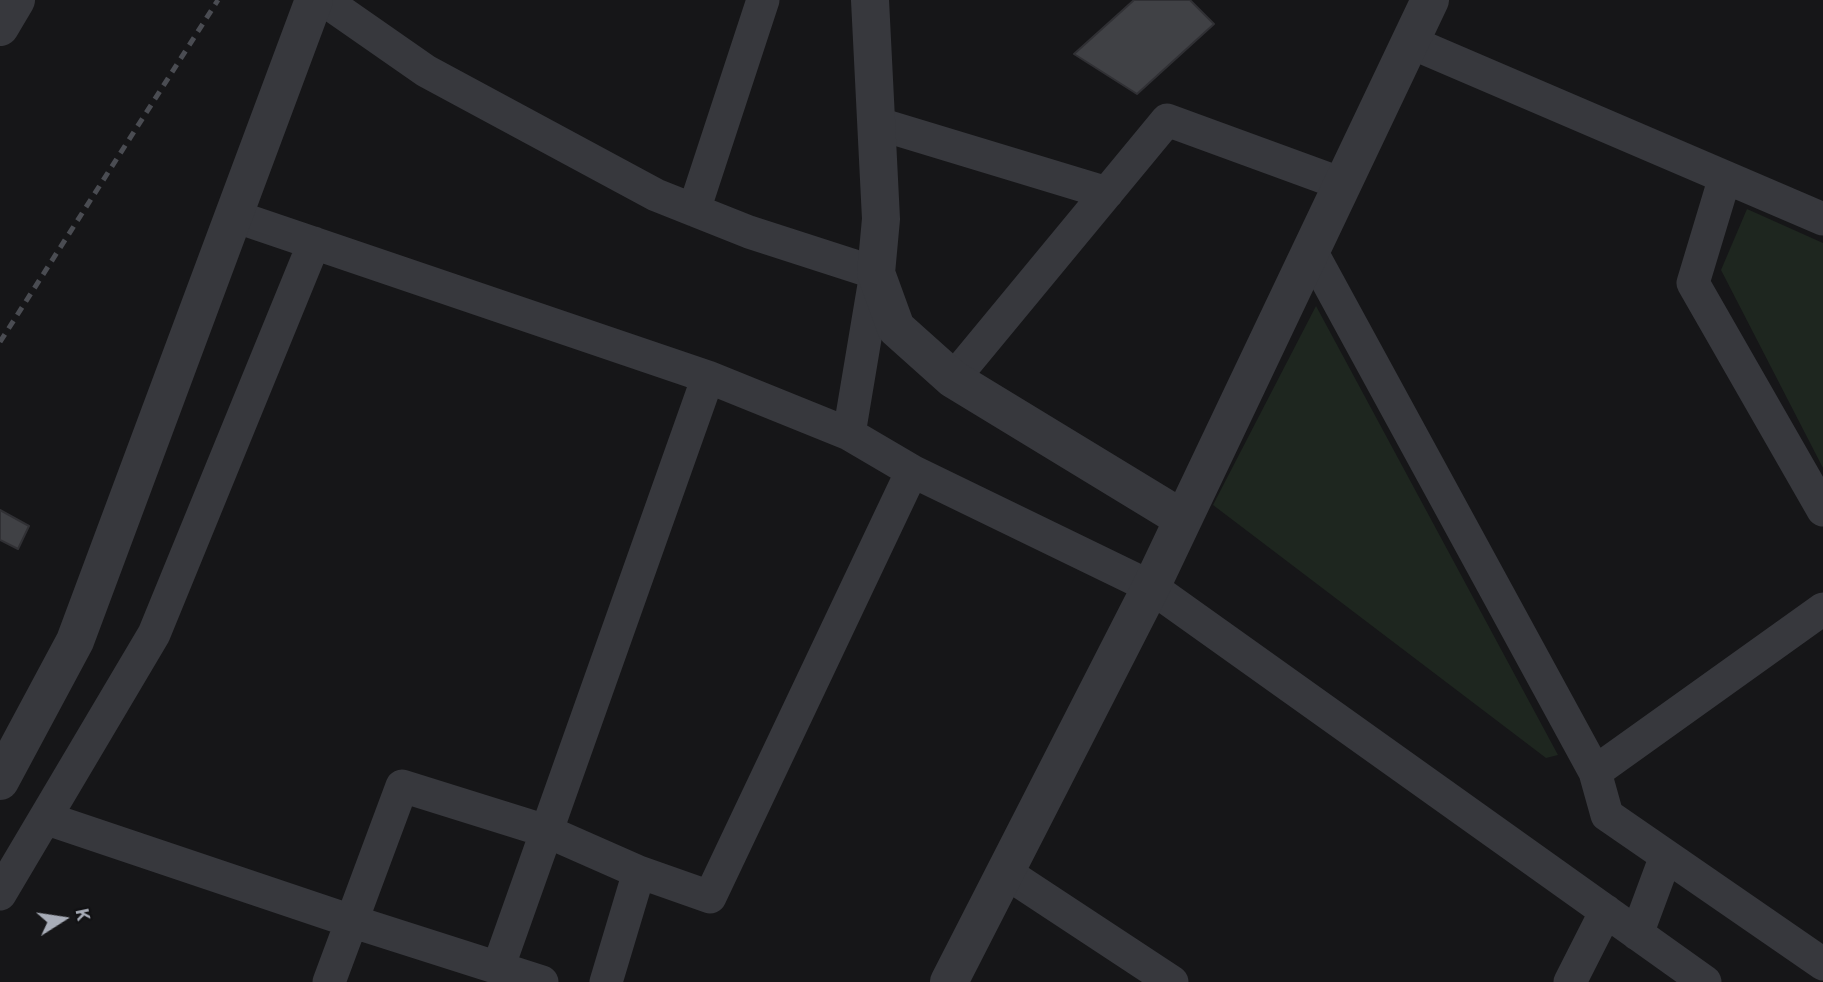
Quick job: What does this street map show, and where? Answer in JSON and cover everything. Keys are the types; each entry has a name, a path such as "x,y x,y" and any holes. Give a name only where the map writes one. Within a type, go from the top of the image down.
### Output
{"street":[{"path":"0,27 16,0"},
{"path":"0,781 75,641 314,0"},
{"path":"324,0 426,71 656,195 749,232 876,273"},
{"path":"849,434 876,273 881,219 870,0"},
{"path":"949,982 1150,587 1430,0"},
{"path":"694,210 756,4"},
{"path":"1410,42 1823,219"},
{"path":"953,379 1167,120 1342,184"},
{"path":"876,123 1107,192"},
{"path":"1725,177 1693,283 1823,510"},
{"path":"234,216 708,377 849,434 912,471 1150,587 1705,982"},
{"path":"0,894 154,634 314,243"},
{"path":"1311,251 1595,772 1607,816 1823,964"},
{"path":"876,273 897,328 953,379 1183,519"},
{"path":"498,968 708,377"},
{"path":"329,982 402,786 547,831 639,872 710,897 912,471"},
{"path":"1595,772 1823,609"},
{"path":"45,818 541,982"},
{"path":"1637,934 1666,856"},
{"path":"606,982 639,872"},
{"path":"1005,873 1172,982"},
{"path":"1570,982 1606,911"}],"shaded area":[{"path":"1747,209 1823,243 1823,468 1721,270"},
{"path":"1316,306 1558,755 1546,758 1213,505"}],"building":[{"path":"1134,0 1190,0 1214,24 1137,94 1074,54"},
{"path":"0,510 29,526 18,549 0,540"}],"railway":[{"path":"0,342 218,0"}]}
